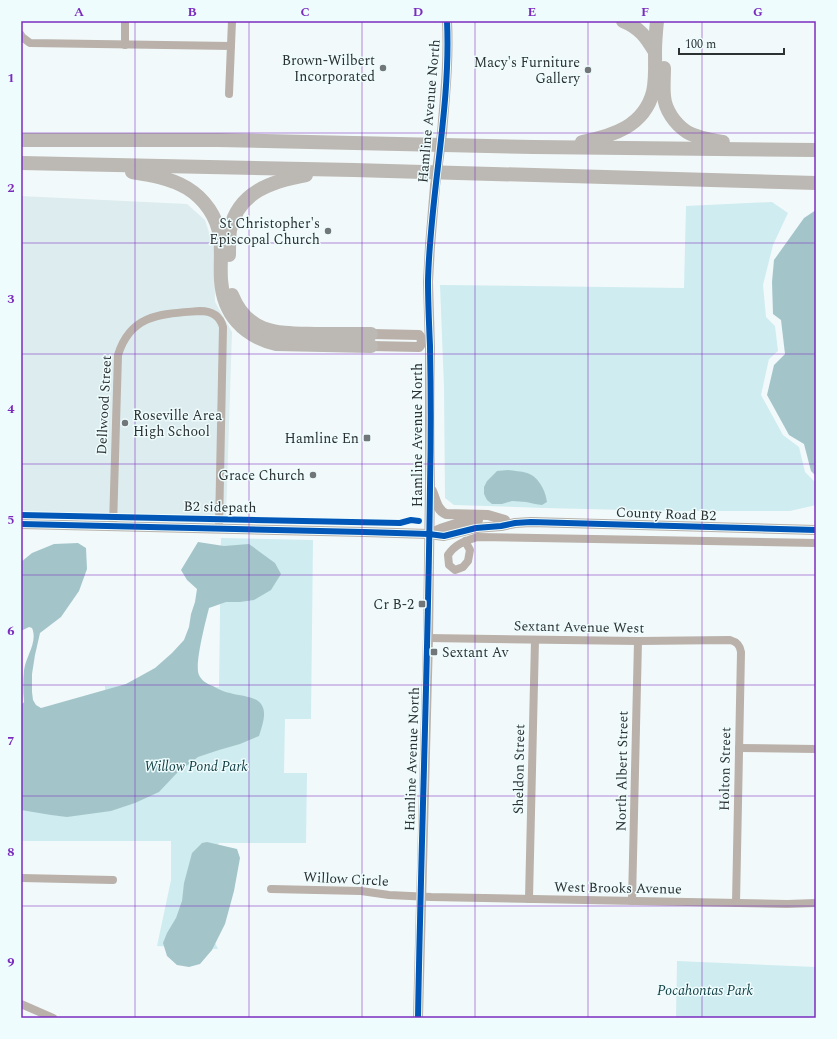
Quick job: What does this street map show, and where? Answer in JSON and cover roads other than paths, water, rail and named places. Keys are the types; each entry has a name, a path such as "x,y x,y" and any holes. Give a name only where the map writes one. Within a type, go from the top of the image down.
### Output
{"highway":[{"path":"623,21 631,24 639,30 655,52"},
{"path":"534,147 597,139 622,130 638,118 650,101 653,92 655,80 655,52 663,23"},
{"path":"663,23 664,97 672,117 687,132 699,137 771,149"},
{"path":"21,133 94,140"},
{"path":"21,140 218,140 534,147 816,150"},
{"path":"21,163 354,170 816,183"},
{"path":"84,164 150,175 169,180 188,189 204,202 215,219 220,239 223,297 233,318 240,326 257,338 276,344 371,340"},
{"path":"354,170 322,172 292,177 271,183 254,193 238,210 231,229 229,242 229,280 231,292 238,308 251,321 266,330 276,333 371,340"}],"street":[{"path":"125,21 125,45"},
{"path":"229,94 232,21"},
{"name":"Hamline Avenue North","path":"418,1018 428,638 430,485 426,342 430,246 442,133 446,78 447,21"},
{"path":"21,36 30,43 231,46"},
{"name":"Dellwood Street","path":"113,526 118,355 121,345 129,333 138,324 148,318 159,315 206,311 216,315 222,322 223,327 219,528"},
{"path":"371,340 419,335 426,342"},
{"path":"430,485 438,508 443,513 451,515 488,515 510,521"},
{"name":"County Road B2","path":"21,524 429,534 443,527 470,521 816,530"},
{"path":"465,541 477,537 816,543"},
{"name":"Sextant Avenue West","path":"428,638 638,641 730,640"},
{"name":"Sheldon Street","path":"529,899 535,640"},
{"name":"Holton Street","path":"730,640 738,644 741,652 736,903"},
{"name":"North Albert Street","path":"632,902 638,641"},
{"path":"739,748 816,749"},
{"path":"21,878 113,880"},
{"name":"Willow Circle","path":"271,889 361,891 420,897"},
{"name":"West Brooks Avenue","path":"420,897 632,902 816,903"},
{"path":"21,1004 53,1018"}],"place":[{"name":"Brown-Wilbert Incorporated","path":"383,68"},
{"name":"Macy's Furniture Gallery","path":"588,70"},
{"name":"St Christopher's Episcopal Church","path":"328,231"},
{"name":"Roseville Area High School","path":"125,423"},
{"name":"Hamline En","path":"367,438"},
{"name":"Grace Church","path":"313,475"},
{"name":"Cr B-2","path":"422,604"},
{"name":"Sextant Av","path":"434,652"}],"park label":[{"name":"Willow Pond Park","path":"196,766"},
{"name":"Pocahontas Park","path":"705,990"}]}
